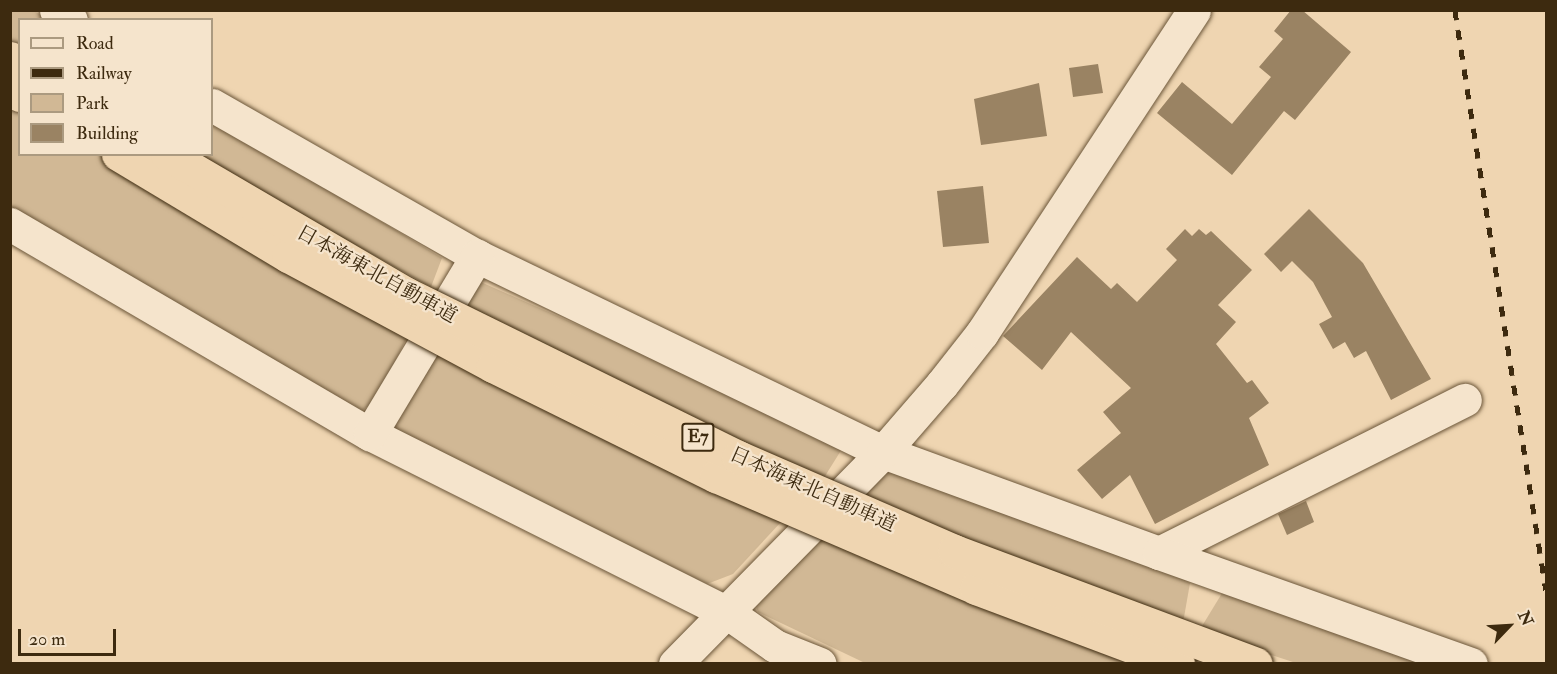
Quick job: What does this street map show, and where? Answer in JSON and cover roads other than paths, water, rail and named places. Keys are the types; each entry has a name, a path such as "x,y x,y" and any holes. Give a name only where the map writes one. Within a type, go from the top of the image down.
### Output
{"highway":[{"name":"日本海東北自動車道","path":"121,156 288,256 472,355 716,476 976,588 1178,663"},
{"name":"日本海東北自動車道","path":"170,156 407,294 738,457 965,555 1256,663"}],"street":[{"path":"675,663 728,613 883,452 982,333 1194,10"},
{"path":"213,106 477,256 883,452 1159,553 1471,663"},
{"path":"10,224 370,434 728,613 776,646 820,663"},
{"path":"370,434 477,256"},
{"path":"1159,553 1465,399"}],"railway":[{"path":"1455,10 1546,590"}]}
